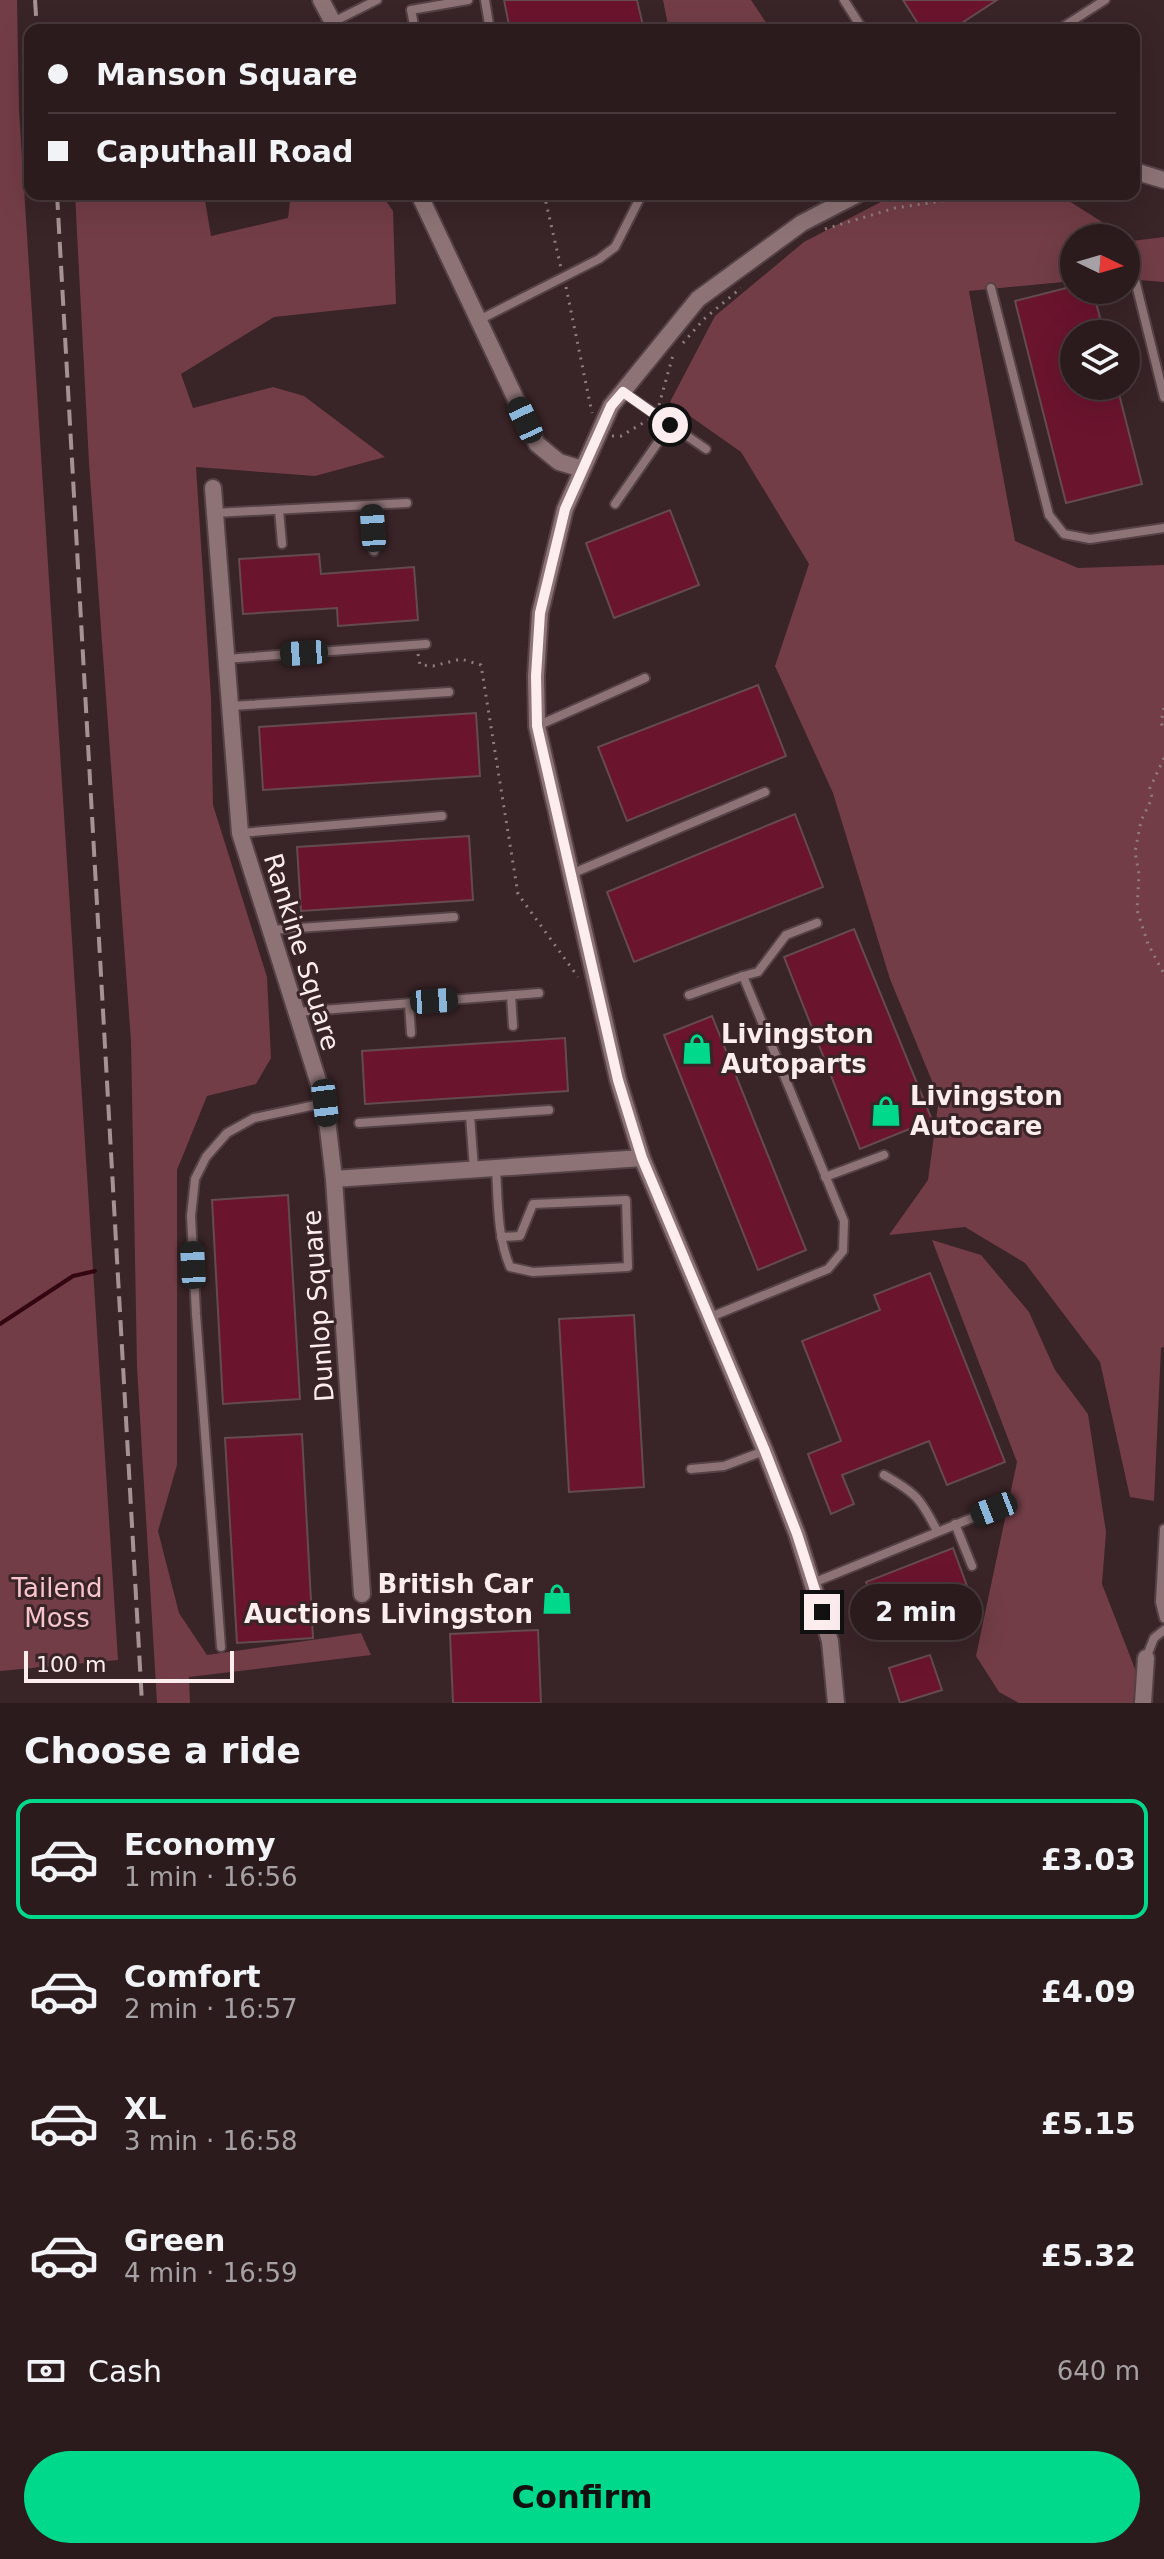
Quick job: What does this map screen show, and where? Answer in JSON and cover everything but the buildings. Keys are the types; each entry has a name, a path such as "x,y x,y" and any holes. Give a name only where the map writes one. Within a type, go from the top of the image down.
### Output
{"street":[{"path":"321,0 334,24"},
{"path":"1140,171 1162,173"},
{"path":"422,200 537,444 559,462 582,469"},
{"path":"836,1703 830,1641 813,1583 765,1451 642,1158 618,1080 537,726 536,676 540,613 565,509 611,406 698,299 802,223 846,200"},
{"name":"Rankine Square","path":"213,488 240,833 325,1103 334,1179"},
{"name":"Dunlop Square","path":"362,1594 334,1179 642,1158"},
{"path":"1143,1703 1146,1658"}],"lane":[{"path":"338,24 377,0"},
{"path":"414,24 411,10 468,0"},
{"path":"485,0 489,24"},
{"path":"844,0 859,24"},
{"path":"1067,24 1105,0"},
{"path":"479,320 599,259 615,247 639,200"},
{"path":"991,288 1049,515 1064,534 1090,539 1164,528"},
{"path":"1140,300 1164,397"},
{"path":"623,392 706,449"},
{"path":"615,504 670,425"},
{"path":"215,513 407,503"},
{"path":"371,505 374,551"},
{"path":"279,510 282,544"},
{"path":"225,659 421,645"},
{"path":"537,726 645,678"},
{"path":"229,706 449,692"},
{"path":"569,875 765,792"},
{"name":"Rankine Square","path":"240,833 442,816"},
{"path":"269,930 454,917"},
{"path":"689,995 758,972 786,935 817,923"},
{"path":"707,1318 828,1269 843,1251 844,1221 743,976"},
{"path":"294,1012 539,993"},
{"path":"511,995 513,1026"},
{"path":"409,1003 411,1033"},
{"path":"221,1647 194,1272 191,1216 195,1179 206,1157 227,1133 254,1118 325,1103"},
{"path":"359,1123 549,1110"},
{"path":"470,1116 474,1169"},
{"path":"825,1177 884,1155"},
{"path":"496,1167 501,1237 510,1267 533,1272 628,1267 626,1200 533,1204 520,1236 501,1237"},
{"path":"691,1469 724,1466 765,1451"},
{"path":"884,1475 912,1491 937,1531"},
{"path":"813,1583 994,1509"},
{"path":"955,1524 972,1566"},
{"path":"1164,1529 1160,1602 1164,1618"},
{"path":"1146,1658 1154,1638 1164,1630"}],"path":[{"path":"545,200 597,437 621,436 656,415 673,355"},
{"path":"814,233 895,208 949,200"},
{"path":"683,343 704,319 740,288"},
{"path":"421,645 420,665 433,666 461,659 481,665 518,894 582,983"},
{"path":"1164,708 1161,722 1164,731"},
{"path":"1164,758 1150,788 1152,798 1141,821 1135,852 1139,874 1137,910 1148,944 1164,974"}],"green space":[{"name":"Tailend Moss","path":"0,0 17,0 24,200 118,1660 0,1671"},
{"path":"663,0 751,0 767,24 668,24"},
{"path":"75,200 205,200 211,236 288,218 290,200 385,200 393,211 396,304 274,317 181,374 193,408 273,387 304,396 385,457 315,476 196,467 211,698 213,805 267,977 271,1058 256,1084 207,1096 177,1170 177,1465 158,1531 179,1613 207,1655 361,1633 371,1655 189,1677 190,1703 157,1703 137,1367 131,1041 89,463"},
{"path":"884,200 1067,200 1105,224 1060,224 1060,282 969,291 1015,541 1078,568 1164,565 1164,1347 1161,1348 1154,1501 1130,1497 1100,1362 1025,1263 965,1227 889,1235 928,1180 939,1098 890,979 833,793 775,666 809,564 741,452 670,402 715,316 804,242"},
{"path":"1164,237 1164,282 1140,280 1140,240"},
{"path":"932,1240 981,1255 1029,1312 1055,1370 1088,1414 1106,1532 1102,1584 1137,1674 1133,1703 1019,1703 999,1692 976,1656 1017,1462"}],"waterway":[{"path":"0,1324 73,1276 95,1271"}],"railway":[{"path":"35,0 37,24"},
{"path":"57,200 142,1703"}],"place":[{"name":"Livingston Autoparts","path":"697,1049"},
{"name":"Livingston Autocare","path":"886,1111"},
{"name":"British Car Auctions Livingston","path":"557,1599"}],"route":[{"path":"670,425 623,392 611,406 582,469 565,509 540,613 537,726 618,1080 642,1158 765,1451 797,1534 822,1612"}]}
